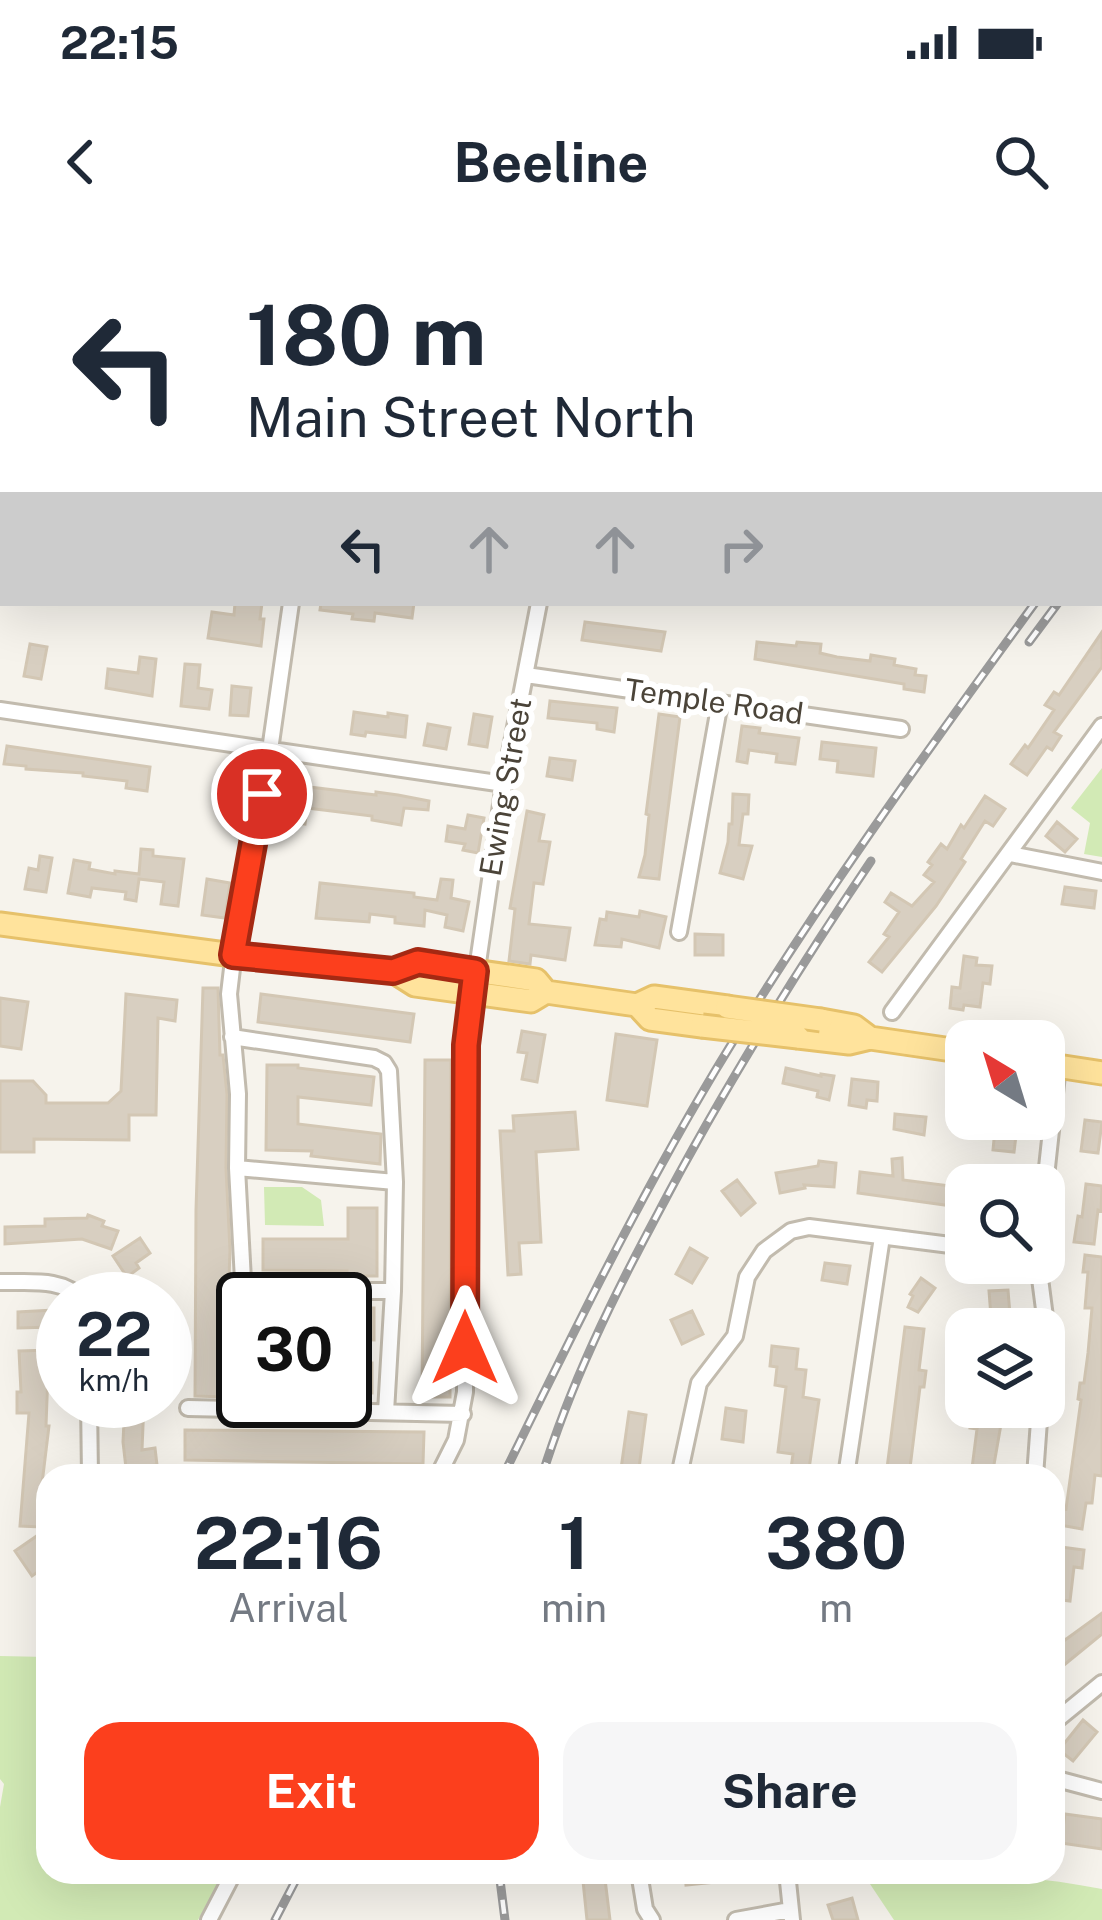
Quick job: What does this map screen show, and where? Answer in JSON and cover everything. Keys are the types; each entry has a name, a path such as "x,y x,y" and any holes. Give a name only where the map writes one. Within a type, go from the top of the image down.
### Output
{"main road":[{"path":"0,924 393,971 418,962 474,982 536,980 546,992 637,1005 654,997 821,1020 854,1026 870,1038"},
{"path":"637,1005 650,1018 703,1026 849,1043 870,1038 945,1049"},
{"path":"1065,1067 1102,1073"}],"street":[{"path":"243,1272 238,1094 229,994 291,606"},
{"name":"Ewing Street","path":"463,1414 466,1045 504,784 538,606"},
{"name":"Temple Road","path":"526,676 901,729"},
{"path":"680,932 720,702"},
{"path":"0,710 504,784"},
{"path":"892,1012 1102,726"},
{"path":"1010,854 1102,872"},
{"path":"232,1036 374,1058 387,1068 395,1182 386,1412"},
{"path":"237,1168 395,1182"},
{"path":"682,1464 699,1383 735,1336 747,1277 764,1251 790,1231 809,1227 945,1244"},
{"path":"848,1464 882,1237"},
{"path":"0,1282 36,1283"},
{"path":"372,1293 393,1292"},
{"path":"372,1412 463,1414 444,1464"},
{"path":"89,1428 90,1464"},
{"path":"1035,1464 1038,1428"},
{"path":"1065,1714 1102,1684"},
{"path":"1065,1781 1102,1791"},
{"path":"208,1920 227,1884"},
{"path":"641,1884 645,1910 652,1920"},
{"path":"736,1920 791,1915 788,1884"}],"green space":[{"path":"1102,768 1102,857 1084,854 1090,823 1071,808"},
{"path":"264,1187 302,1187 321,1200 324,1226 265,1225"},
{"path":"0,1656 36,1657 36,1884 218,1884 198,1920 0,1920 4,1784 0,1779"},
{"path":"1065,1883 1102,1889 1102,1920 894,1920 870,1884"}],"building":[{"path":"235,606 262,606 261,646 208,638 212,612 234,615"},
{"path":"321,606 414,606 412,618 375,613 374,621 320,610"},
{"path":"585,622 665,632 661,651 582,640"},
{"path":"1102,632 1102,667 1054,732 1061,736 1052,750 1047,747 1027,775 1011,764 1054,710 1045,705 1054,692 1059,695"},
{"path":"757,642 821,644 820,653 837,657 895,659 894,665 926,676 924,692 904,689 904,684 755,659"},
{"path":"30,644 47,647 41,679 24,676"},
{"path":"140,657 156,659 152,696 106,688 108,669 138,673"},
{"path":"185,664 200,665 198,688 212,690 209,709 181,706"},
{"path":"232,686 251,688 248,716 230,715"},
{"path":"550,701 617,708 614,732 597,729 597,723 548,718"},
{"path":"354,712 407,716 405,737 351,734"},
{"path":"474,714 492,717 487,747 469,744"},
{"path":"659,714 680,717 659,879 639,877"},
{"path":"428,724 450,728 446,749 424,745"},
{"path":"742,726 799,738 795,764 776,762 777,754 749,750 747,763 737,761"},
{"path":"822,742 876,748 873,776 837,772 838,761 820,759"},
{"path":"7,746 150,767 147,791 126,788 127,781 4,764"},
{"path":"550,758 575,761 572,780 547,776"},
{"path":"293,785 398,795 429,801 428,810 404,808 401,825 372,820 372,816 307,808 305,824 288,822"},
{"path":"733,794 749,795 739,845 752,846 743,879 720,873 732,824"},
{"path":"985,796 1005,809 993,826 985,821 936,906 882,972 869,962 889,937 884,934 899,912 885,902 891,893 912,906 934,882 924,875 932,865 928,862 941,844 947,849"},
{"path":"527,811 544,815 539,841 550,842 543,884 534,883 529,924 570,928 565,960 531,955 530,964 509,961 515,909 510,908"},
{"path":"468,815 484,818 478,853 463,850 465,844 446,841 448,826 465,829"},
{"path":"1057,822 1077,839 1065,852 1046,836"},
{"path":"141,849 153,850 153,856 184,859 178,906 161,904 164,882 139,879 136,901 125,899 126,892 92,888 90,897 68,893 74,860 90,863 89,869 139,874"},
{"path":"40,856 52,858 46,892 25,889 29,868 38,870"},
{"path":"207,879 230,883 225,918 202,915"},
{"path":"441,879 453,880 451,898 469,902 463,931 445,927 447,915 425,910 424,926 370,914 369,922 316,918 320,883 414,893 414,897 437,900"},
{"path":"1065,887 1096,891 1094,908 1062,904"},
{"path":"640,911 666,917 659,948 622,939 621,947 595,945 600,919 606,920 607,912 639,917"},
{"path":"695,934 723,935 723,955 695,955"},
{"path":"964,956 977,958 976,965 992,966 990,984 983,983 980,1007 964,1005 963,1010 950,1008 952,987 960,988"},
{"path":"203,988 218,988 220,1055 227,1094 230,1250 229,1272 216,1272 216,1397 195,1396"},
{"path":"126,994 177,1000 175,1021 158,1018 156,1115 129,1115 129,1140 34,1139 34,1152 0,1152 0,1081 33,1081 46,1095 46,1103 108,1103 121,1091"},
{"path":"261,994 414,1014 410,1042 258,1022"},
{"path":"0,998 28,1002 21,1049 0,1046"},
{"path":"522,1031 545,1035 537,1082 522,1079 527,1053 518,1052"},
{"path":"616,1034 657,1040 647,1106 607,1100"},
{"path":"425,1060 451,1060 450,1397 422,1397"},
{"path":"267,1065 374,1077 371,1105 298,1097 298,1124 381,1134 380,1164 311,1156 312,1151 266,1150"},
{"path":"786,1068 834,1076 829,1100 817,1097 818,1091 783,1083"},
{"path":"852,1079 878,1082 877,1101 867,1100 866,1108 849,1105"},
{"path":"575,1112 578,1149 536,1152 541,1242 519,1243 521,1274 508,1275 500,1131 514,1131 513,1116"},
{"path":"895,1114 926,1117 924,1135 894,1129"},
{"path":"1085,1120 1102,1122 1098,1153 1081,1151"},
{"path":"994,1140 1015,1140 1014,1152 993,1150"},
{"path":"902,1158 903,1180 945,1185 945,1205 858,1193 860,1172 893,1176 892,1159"},
{"path":"819,1161 836,1163 834,1187 804,1185 780,1193 776,1173 818,1166"},
{"path":"737,1180 755,1203 741,1215 722,1191"},
{"path":"1086,1184 1102,1186 1094,1244 1074,1242"},
{"path":"348,1208 377,1208 377,1276 372,1272 263,1270 263,1239 348,1239"},
{"path":"88,1215 118,1231 111,1249 82,1239 5,1244 5,1227 45,1226 45,1219"},
{"path":"140,1238 150,1253 136,1263 139,1268 134,1272 124,1272 113,1256"},
{"path":"690,1248 707,1258 692,1283 676,1274"},
{"path":"1085,1255 1102,1257 1102,1476 1095,1475 1092,1503 1086,1503 1082,1529 1065,1526 1065,1509 1092,1308 1085,1308 1088,1272 1083,1272"},
{"path":"825,1263 850,1266 847,1284 822,1280"},
{"path":"921,1278 935,1288 918,1312 908,1307"},
{"path":"1008,1290 1009,1308 990,1308 989,1291"},
{"path":"36,1311 36,1327 18,1328 18,1312"},
{"path":"692,1311 703,1334 682,1344 671,1320"},
{"path":"905,1327 924,1329 919,1370 926,1371 910,1464 888,1464"},
{"path":"772,1346 798,1349 796,1369 806,1370 803,1397 819,1400 810,1464 792,1464 793,1454 778,1452 786,1387 775,1385 777,1367 770,1366"},
{"path":"36,1350 36,1428 49,1428 44,1464 36,1464 36,1527 20,1526 29,1413 17,1413 17,1392 21,1392 19,1351"},
{"path":"726,1408 746,1411 743,1442 722,1439"},
{"path":"629,1412 646,1415 640,1464 622,1464"},
{"path":"124,1428 143,1428 142,1450 155,1448 157,1464 126,1464"},
{"path":"970,1428 1000,1428 994,1464 973,1464 977,1429"},
{"path":"185,1430 424,1432 423,1464 185,1460"},
{"path":"36,1536 36,1573 32,1576 15,1551"},
{"path":"1065,1548 1084,1550 1082,1568 1074,1567 1070,1601 1065,1600"},
{"path":"1102,1613 1102,1634 1065,1664 1065,1640"},
{"path":"1083,1720 1097,1732 1073,1761 1065,1755 1065,1742"},
{"path":"1065,1814 1102,1819 1102,1849 1065,1844"},
{"path":"583,1884 606,1884 610,1920 587,1920"},
{"path":"852,1898 858,1920 833,1920 828,1905"}],"railway":[{"path":"509,1464 631,1221 715,1071 830,892 1033,606"},
{"path":"1029,642 1056,606"},
{"path":"546,1464 593,1343 657,1215 759,1035 871,861"},
{"path":"275,1920 294,1884"},
{"path":"500,1884 505,1920"}],"route":[{"path":"262,794 233,955 393,971 418,962 475,971 466,1045 465,1348"}]}
